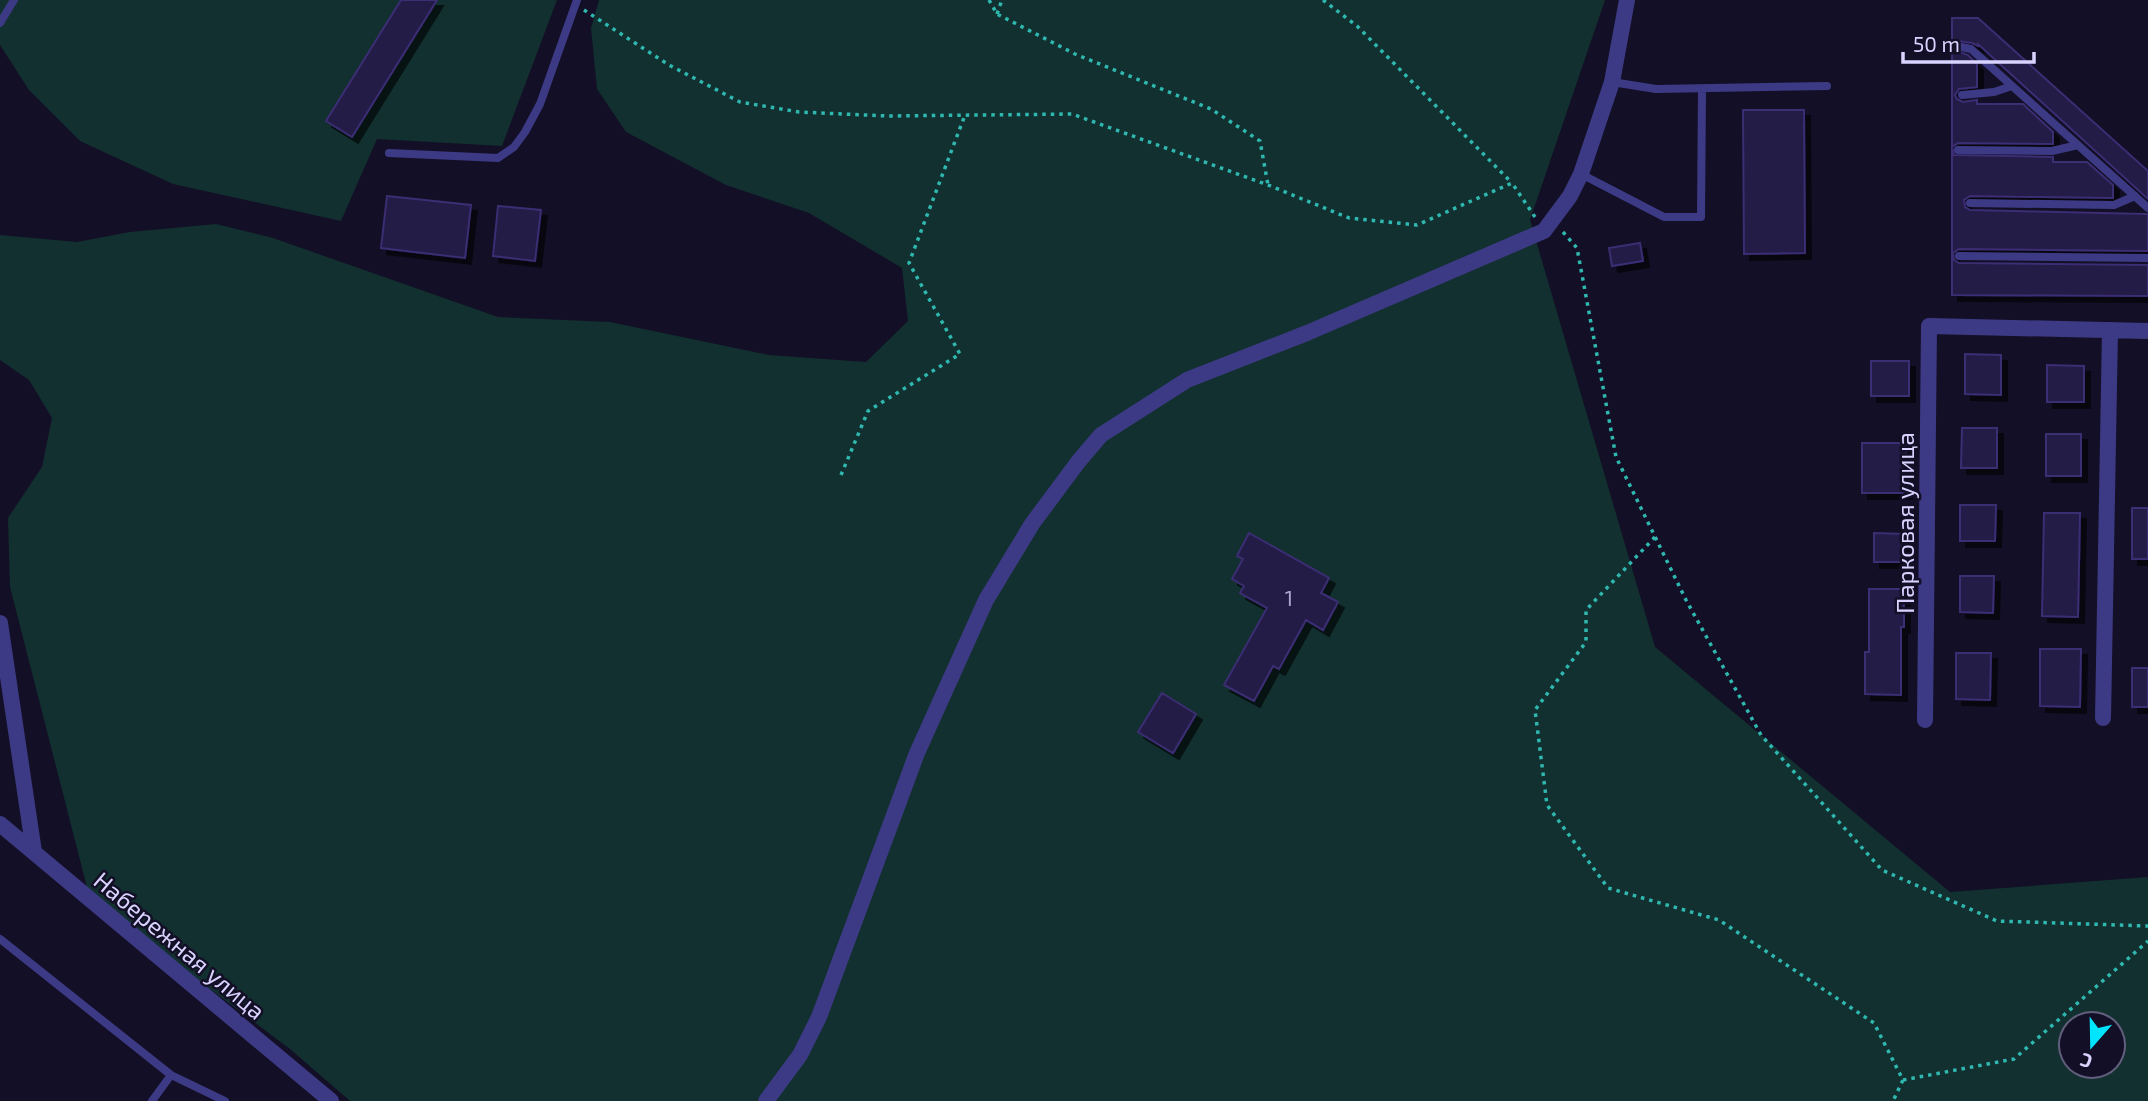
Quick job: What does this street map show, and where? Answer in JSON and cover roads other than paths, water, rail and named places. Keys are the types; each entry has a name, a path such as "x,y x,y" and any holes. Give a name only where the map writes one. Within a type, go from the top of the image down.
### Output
{"street":[{"path":"766,1101 800,1055 819,1017 917,753 986,600 1032,524 1078,462 1101,435 1187,380 1307,333 1549,226 1570,196 1581,174 1612,82 1627,0"},
{"name":"Парковая улица","path":"1925,720 1929,326 2110,330"},
{"path":"2103,718 2110,330 2148,331"},
{"path":"0,623 34,852"},
{"name":"Набережная улица","path":"0,824 331,1101"}],"lane":[{"path":"0,23 14,0"},
{"path":"389,153 498,158 514,147 540,104 577,2"},
{"path":"1961,47 1971,49 2148,208"},
{"path":"1612,82 1656,89 1827,86"},
{"path":"1962,95 1994,92 2012,86"},
{"path":"1581,174 1664,217 1700,217 1702,89"},
{"path":"1958,150 2052,151 2078,145"},
{"path":"1970,203 2114,205 2135,196"},
{"path":"1959,256 2148,258"},
{"path":"0,939 171,1075 225,1101"},
{"path":"152,1101 171,1075"}]}
